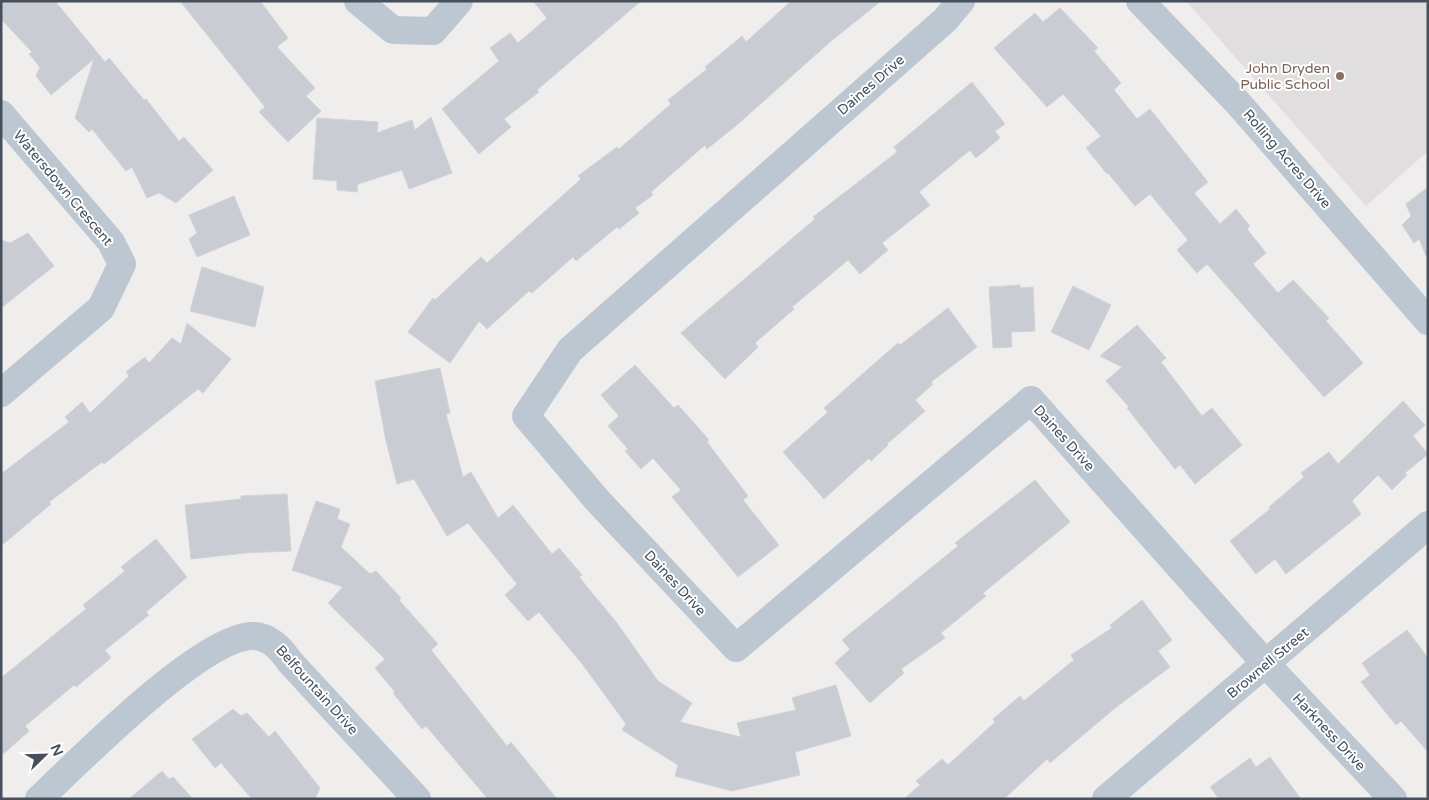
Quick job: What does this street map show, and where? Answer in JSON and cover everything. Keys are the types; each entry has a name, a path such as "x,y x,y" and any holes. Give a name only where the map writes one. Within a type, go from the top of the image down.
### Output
{"street":[{"path":"358,1 393,30 432,30 459,1"},
{"name":"Daines Drive","path":"961,1 945,20 570,350 526,416 598,500 736,648 1031,400 1266,664"},
{"name":"Rolling Acres Drive","path":"1140,1 1238,103 1428,321"},
{"name":"Watersdown Crescent","path":"1,114 111,242 122,264 101,308 1,393"},
{"name":"Brownell Street","path":"1106,799 1428,525"},
{"name":"Belfountain Drive","path":"39,799 110,732 179,674 228,643 252,636 278,644 290,662 417,799"},
{"name":"Harkness Drive","path":"1266,664 1393,799"}],"shaded area":[{"name":"John Dryden Public School","path":"1186,1 1428,1 1428,151 1366,206"}],"building":[{"path":"1,1 55,1 105,62 109,58 144,100 146,99 179,141 184,137 213,170 176,203 159,193 147,198 132,167 126,171 92,129 89,132 75,118 94,59 51,95 36,76 40,67 29,54 32,52 1,19"},
{"path":"180,1 260,1 288,38 277,47 315,88 306,96 321,111 288,142 259,112 265,107"},
{"path":"533,1 641,1 537,90 539,92 504,119 511,127 479,154 442,109 499,61 490,48 510,33 518,43 547,18"},
{"path":"791,1 881,1 830,42 738,124 707,149 705,145 651,192 653,195 635,208 639,213 619,229 617,227 576,261 573,257 532,293 529,291 487,329 479,321 450,363 408,332 433,298 435,300 481,257 487,263 581,179 578,176 617,147 619,149 671,104 668,100 707,69 705,67 742,36 746,42"},
{"path":"1060,8 1098,48 1094,51 1121,83 1114,90 1137,119 1150,109 1208,182 1194,193 1220,224 1236,209 1250,226 1247,229 1266,253 1253,264 1278,293 1293,280 1329,318 1326,321 1363,363 1324,397 1207,264 1197,273 1177,250 1188,240 1150,194 1135,206 1107,174 1086,148 1101,136 1063,94 1047,107 994,48 1035,13 1043,22"},
{"path":"972,82 1005,124 995,131 1000,138 976,158 970,150 919,192 930,205 882,243 888,250 860,274 848,260 792,307 794,309 755,343 758,347 725,379 681,333 815,219 813,217 897,152 894,147"},
{"path":"431,117 452,173 409,189 402,170 358,184 357,192 337,190 337,181 313,179 317,118 378,122 377,133 412,120 415,130"},
{"path":"1428,187 1428,256 1426,256 1419,239 1414,243 1402,225 1411,216 1406,204"},
{"path":"234,196 250,235 197,257 189,239 197,233 189,215"},
{"path":"28,233 54,266 1,308 1,240 10,243"},
{"path":"202,267 264,287 255,327 190,311"},
{"path":"1020,285 1020,288 1033,287 1035,331 1011,332 1012,347 993,348 989,287"},
{"path":"1073,286 1111,305 1089,350 1051,332"},
{"path":"948,308 977,347 931,382 933,384 915,400 925,411 887,444 871,461 869,458 824,499 783,452 828,412 824,408 867,370 898,343 900,345"},
{"path":"187,323 231,359 203,393 198,389 104,464 102,462 49,502 51,504 1,546 1,474 69,422 65,417 82,402 90,413 129,376 126,372 145,357 149,363 172,338 181,344"},
{"path":"1137,325 1166,358 1161,362 1202,416 1212,408 1242,445 1195,484 1180,465 1175,469 1127,408 1129,407 1106,381 1122,367 1100,356"},
{"path":"635,365 674,408 678,405 709,440 707,442 748,496 743,500 779,545 738,577 672,497 681,490 653,458 641,469 625,451 628,449 608,426 619,416 601,395"},
{"path":"440,368 450,413 446,414 463,477 471,472 498,518 513,505 552,554 559,548 582,575 579,577 617,623 658,681 692,703 680,722 741,737 737,723 796,710 792,698 836,685 851,736 795,752 800,775 732,791 675,776 678,765 622,730 626,724 583,665 539,612 528,621 505,595 517,584 468,523 447,536 414,479 397,484 386,441 375,381"},
{"path":"1403,401 1425,425 1413,436 1428,454 1405,473 1407,475 1392,490 1378,475 1352,501 1361,514 1286,574 1275,559 1256,574 1230,541 1270,509 1269,507 1304,477 1301,473 1329,452 1338,464"},
{"path":"1035,480 1070,522 983,593 986,596 941,633 945,638 901,669 904,673 870,703 835,663 850,649 842,640 958,546 955,543"},
{"path":"287,494 291,551 245,553 191,559 185,505 241,499 241,496"},
{"path":"316,501 340,509 337,519 350,524 341,547 370,574 376,571 401,598 399,600 438,644 431,650 507,746 511,742 557,799 488,799 426,726 422,729 393,693 395,692 375,668 385,659 328,603 343,587 292,570"},
{"path":"156,539 187,577 146,612 149,615 105,650 111,658 76,687 74,685 25,726 29,731 1,756 1,678 86,609 83,605 125,571 121,567"},
{"path":"1142,600 1172,640 1158,651 1170,667 1115,708 1050,763 1047,759 1004,799 904,799 920,785 916,781 942,759 948,765 995,722 993,719 1020,696 1024,701 1074,660 1071,655 1112,628 1110,625"},
{"path":"1407,630 1428,658 1428,752 1401,721 1396,725 1361,682 1370,675 1362,663"},
{"path":"233,709 241,716 247,713 269,737 275,731 320,788 315,799 252,799 221,763 215,768 192,739"},
{"path":"1270,757 1301,799 1219,799 1210,787 1250,758 1256,767"},
{"path":"162,771 169,779 173,777 193,799 129,799"}],"place":[{"name":"John Dryden Public School","path":"1340,76"}]}
